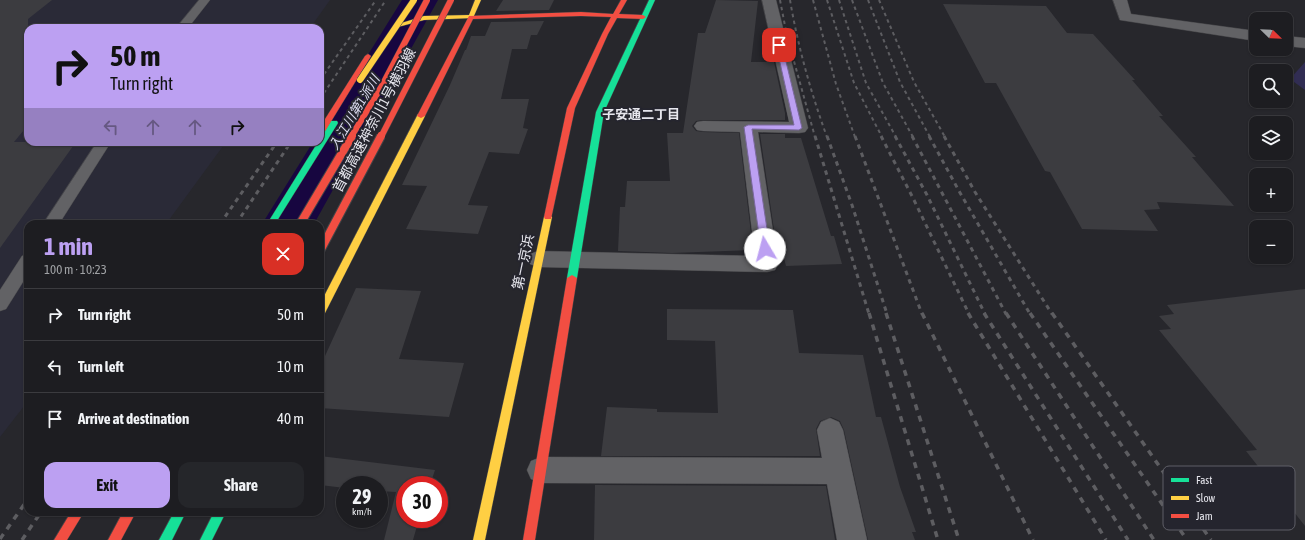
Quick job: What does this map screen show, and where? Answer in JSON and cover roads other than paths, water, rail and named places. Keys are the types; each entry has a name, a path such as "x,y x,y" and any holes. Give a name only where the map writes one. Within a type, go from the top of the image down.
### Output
{"main road":[{"path":"324,135 414,0"},
{"name":"首都高速神奈川1号横羽線","path":"302,220 383,84 427,0"},
{"name":"首都高速神奈川1号横羽線","path":"324,244 405,92 451,0"},
{"name":"第一京浜","path":"479,540 571,108 605,34 624,0"},
{"path":"529,540 600,112 652,0"},
{"path":"324,305 478,1"},
{"path":"324,127 379,40 388,31 400,24 414,20 471,17 581,14 643,17"},
{"path":"268,220 312,146"},
{"path":"268,220 317,146"},
{"path":"60,540 80,516"},
{"path":"79,528 82,516"},
{"path":"114,540 128,516"},
{"path":"165,540 178,516"},
{"path":"206,540 218,516"}],"street":[{"path":"703,126 799,128 769,0"},
{"path":"1120,0 1125,17 1249,35"},
{"path":"1293,42 1305,44"},
{"path":"538,259 767,264 748,127"},
{"path":"830,430 852,540"},
{"path":"541,470 839,471"}],"lane":[{"path":"185,24 205,0"},
{"path":"54,220 101,146"},
{"path":"0,304 24,266"}],"waterway":[{"name":"入江川第1派川","path":"290,220 420,0"}],"railway":[{"path":"324,74 376,0"},
{"path":"324,93 386,0"},
{"path":"780,0 787,36 815,137"},
{"path":"790,0 806,70 827,137"},
{"path":"813,0 836,84 855,137"},
{"path":"827,0 854,83 882,137"},
{"path":"839,0 866,83 896,137"},
{"path":"852,0 883,83 913,137"},
{"path":"868,0 900,82 930,137"},
{"path":"879,0 914,82 945,137"},
{"path":"815,136 869,314"},
{"path":"827,136 852,205 887,314"},
{"path":"855,136 922,314"},
{"path":"881,136 913,198 969,314"},
{"path":"895,136 927,195 985,314"},
{"path":"912,136 1006,314"},
{"path":"929,136 1030,314"},
{"path":"944,136 975,192 1052,314"},
{"path":"223,220 274,146"},
{"path":"239,220 288,146"},
{"path":"869,313 938,540"},
{"path":"886,313 959,540"},
{"path":"922,313 1033,540"},
{"path":"968,313 1106,540"},
{"path":"984,313 1128,540"},
{"path":"1006,313 1154,540"},
{"path":"1030,313 1163,505"},
{"path":"1052,313 1163,471"},
{"path":"0,539 24,505"},
{"path":"22,540 38,516"},
{"path":"1180,530 1187,540"},
{"path":"1204,530 1211,540"}],"district":[{"name":"子安通二丁目","path":"641,114"}]}
